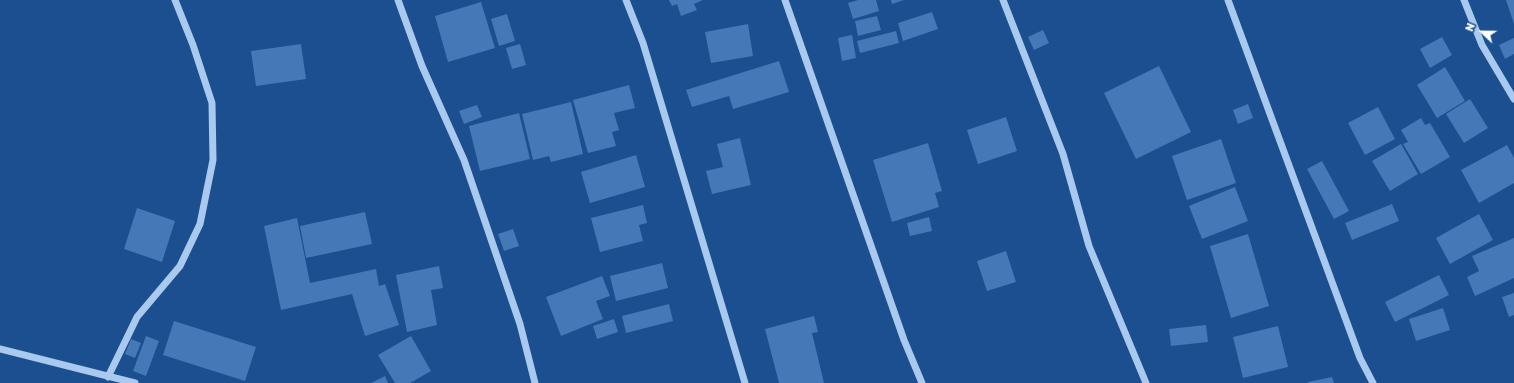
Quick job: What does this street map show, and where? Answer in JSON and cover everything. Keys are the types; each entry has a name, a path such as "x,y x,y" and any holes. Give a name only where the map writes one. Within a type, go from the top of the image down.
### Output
{"street":[{"path":"108,377 137,317 180,266 200,224 213,160 212,103 193,45 175,0"},
{"path":"398,0 422,66 464,160 520,324 535,383"},
{"path":"626,0 643,43 745,383"},
{"path":"785,0 904,340 922,383"},
{"path":"1003,0 1063,154 1089,246 1146,383"},
{"path":"1228,0 1360,358 1373,383"},
{"path":"1464,0 1482,45 1514,99"},
{"path":"0,349 135,383"}],"building":[{"path":"669,0 703,0 694,4 697,10 681,16 677,4 672,6"},
{"path":"858,0 876,0 879,11 853,19 848,3"},
{"path":"891,0 904,0 892,4"},
{"path":"1506,0 1514,0 1514,24"},
{"path":"481,2 495,48 448,62 435,16"},
{"path":"932,12 938,29 903,41 898,23"},
{"path":"507,14 515,41 499,46 491,19"},
{"path":"877,16 881,30 858,36 855,21"},
{"path":"748,24 753,56 711,63 705,32"},
{"path":"1043,30 1049,43 1034,50 1028,37"},
{"path":"896,31 899,43 860,53 857,41"},
{"path":"852,35 856,58 842,61 838,38"},
{"path":"1442,37 1452,55 1430,68 1420,49"},
{"path":"1514,38 1514,54 1505,59 1499,45"},
{"path":"301,44 306,79 256,86 251,51"},
{"path":"520,44 526,65 512,69 506,48"},
{"path":"779,61 789,92 733,109 729,96 692,107 686,90"},
{"path":"1159,66 1191,132 1136,159 1104,93"},
{"path":"1445,67 1465,101 1437,118 1417,85"},
{"path":"629,85 635,108 614,113 619,130 612,132 616,146 588,153 573,100"},
{"path":"1470,99 1488,128 1464,143 1446,114"},
{"path":"571,102 583,154 551,162 549,156 533,160 522,114"},
{"path":"1248,104 1253,118 1238,124 1233,110"},
{"path":"477,105 482,117 464,124 459,111"},
{"path":"1378,107 1395,139 1365,155 1348,123"},
{"path":"519,113 530,159 480,171 469,126"},
{"path":"1006,117 1017,151 978,164 967,130"},
{"path":"1421,118 1425,125 1430,123 1450,157 1421,174 1403,144 1408,142 1401,130"},
{"path":"740,138 751,185 712,194 706,171 723,167 717,144"},
{"path":"1221,139 1236,183 1187,200 1172,156"},
{"path":"928,143 942,191 935,193 939,207 892,222 873,160"},
{"path":"1401,144 1418,174 1390,191 1372,161"},
{"path":"1507,145 1514,158 1514,183 1479,203 1461,170"},
{"path":"636,155 645,187 590,203 581,172"},
{"path":"1322,161 1349,211 1334,219 1307,169"},
{"path":"1235,187 1248,221 1202,239 1189,206"},
{"path":"1392,204 1399,221 1352,240 1345,223"},
{"path":"643,205 647,223 639,225 643,241 600,252 591,218"},
{"path":"137,208 175,221 162,262 124,249"},
{"path":"365,212 372,244 306,258 300,226"},
{"path":"1479,214 1493,240 1450,264 1436,238"},
{"path":"929,217 932,231 910,236 907,223"},
{"path":"297,218 310,283 376,269 379,286 385,284 399,325 365,336 352,294 281,310 264,226"},
{"path":"513,229 519,246 504,251 498,234"},
{"path":"1248,234 1269,306 1231,318 1210,246"},
{"path":"1514,238 1514,278 1475,296 1467,277 1479,271 1472,256"},
{"path":"1006,251 1016,282 987,291 977,261"},
{"path":"662,263 668,288 616,301 610,276"},
{"path":"439,266 443,288 431,290 437,325 407,332 396,275"},
{"path":"1439,275 1449,295 1395,322 1385,302"},
{"path":"602,276 610,296 596,301 603,319 561,336 546,297"},
{"path":"1514,293 1514,315 1509,317 1502,297"},
{"path":"669,304 673,321 626,333 622,316"},
{"path":"1443,308 1450,330 1416,341 1409,319"},
{"path":"814,316 818,332 812,333 824,383 779,383 765,329"},
{"path":"614,319 618,332 597,339 593,326"},
{"path":"174,321 256,347 245,381 163,355"},
{"path":"1206,325 1208,342 1171,346 1169,329"},
{"path":"1278,326 1288,367 1243,378 1233,337"},
{"path":"146,336 159,341 146,376 133,371"},
{"path":"411,336 431,371 410,383 395,383 378,355"},
{"path":"131,339 141,343 135,358 125,354"},
{"path":"385,376 388,383 371,383"},
{"path":"1332,377 1334,383 1308,383 1308,382"}]}
